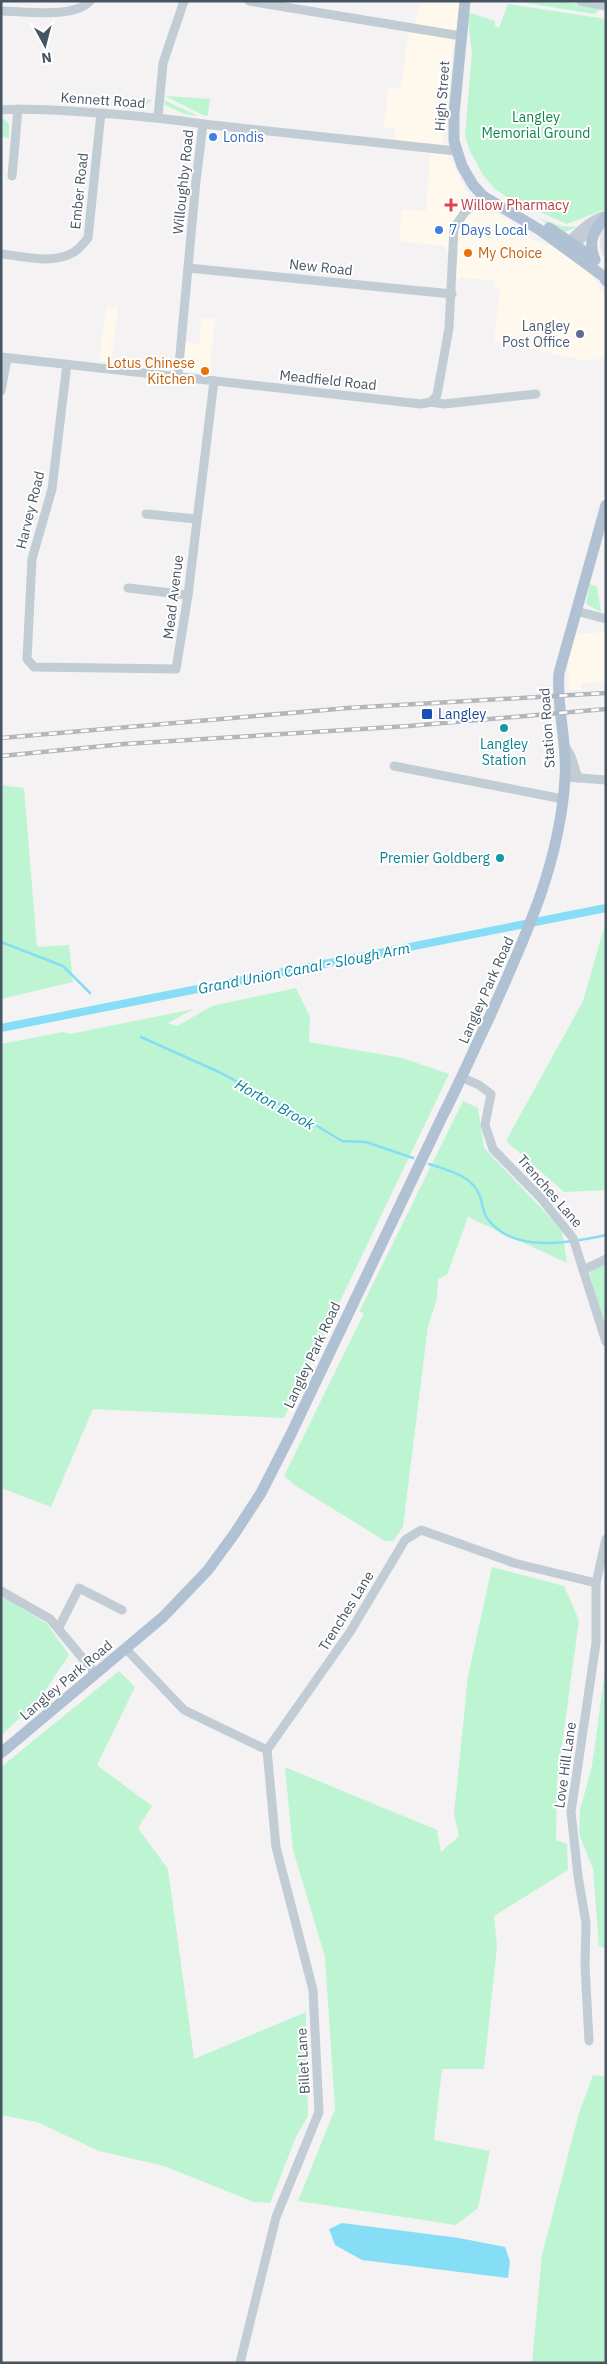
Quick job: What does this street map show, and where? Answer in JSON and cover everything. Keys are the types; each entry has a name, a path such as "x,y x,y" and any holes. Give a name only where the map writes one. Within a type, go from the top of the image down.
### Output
{"main road":[{"name":"High Street","path":"465,1 454,114 456,151 473,185 483,196 499,207 534,219 572,246"},
{"path":"604,279 594,258 592,239 606,216"},
{"path":"572,246 594,258"},
{"path":"572,246 604,279"},
{"name":"Station Road","path":"540,898 560,823 566,777 565,746 560,714 559,673 606,505"},
{"name":"Langley Park Road","path":"1,1753 163,1616 208,1570 235,1534 261,1493 443,1115 463,1078 527,935 540,898"}],"street":[{"path":"1,11 66,12 78,10 90,1"},
{"path":"158,117 163,63 184,1"},
{"path":"249,1 461,36"},
{"path":"581,1 606,6"},
{"path":"12,176 18,109"},
{"name":"Kennett Road","path":"1,110 18,109 101,113 158,117 203,124"},
{"name":"Ember Road","path":"1,254 48,259 61,258 75,252 88,238 101,113"},
{"name":"Willoughby Road","path":"178,376 203,124 456,151"},
{"path":"432,402 437,395 449,328 454,228 464,212 483,196"},
{"path":"572,246 596,218 606,216"},
{"name":"New Road","path":"188,268 452,294"},
{"path":"1,390 4,358"},
{"name":"Meadfield Road","path":"4,358 421,404 432,402 444,404 536,394"},
{"name":"Harvey Road","path":"28,663 26,659 27,616 32,559 52,489 67,364"},
{"name":"Mead Avenue","path":"28,663 34,667 176,669 188,595 214,380"},
{"path":"146,514 196,519"},
{"path":"128,588 188,595"},
{"path":"576,611 606,619"},
{"path":"565,746 571,756 578,778"},
{"path":"394,766 563,799"},
{"path":"566,777 606,780"},
{"name":"Trenches Lane","path":"463,1078 479,1085 491,1094 485,1126 493,1149 540,1197 574,1240 606,1342"},
{"path":"583,1270 606,1260"},
{"name":"Trenches Lane","path":"267,1750 350,1632 405,1540 421,1530 514,1563 596,1583"},
{"path":"596,1583 606,1540"},
{"name":"Love Hill Lane","path":"589,2041 586,1922 578,1876 572,1812 596,1643 596,1583"},
{"path":"59,1627 79,1588 122,1610"},
{"path":"1,1591 50,1619 59,1627 95,1673"},
{"path":"126,1649 184,1710 267,1750"},
{"name":"Billet Lane","path":"240,2363 276,2217 319,2112 313,1990 276,1847 267,1750"}],"shaded area":[{"path":"420,1 460,1 452,51 443,144 470,200 511,221 515,226 515,232 549,246 555,246 588,269 606,299 606,357 587,361 494,341 500,289 494,287 494,280 461,278 457,280 445,246 399,241 402,209 426,211 430,155 394,138 395,129 384,128 388,87 401,89 408,35 416,22"},
{"path":"606,226 606,260 601,252 600,233"},
{"path":"106,307 118,307 111,362 99,361"},
{"path":"202,318 215,319 209,374 181,371 184,342 199,344"},
{"path":"606,632 606,681 581,683 582,690 569,690 568,652 575,634"}],"green space":[{"path":"526,1 561,1 602,8 594,14 527,3"},
{"name":"Langley Memorial Ground","path":"508,4 606,19 606,209 567,224 510,199 495,189 483,175 469,149 465,135 472,53 467,12 495,21 495,26 499,28"},
{"path":"165,96 210,99 208,116 203,115"},
{"path":"122,98 152,100 141,109 121,108"},
{"path":"164,100 198,116 185,114 165,105"},
{"path":"1,116 9,124 9,138 1,137"},
{"path":"538,218 561,226 577,227 562,233"},
{"path":"590,584 597,587 601,612 586,604"},
{"path":"1,785 24,788 37,947 69,945 73,982 1,999"},
{"path":"606,921 606,1190 564,1192 506,1141 583,1001"},
{"path":"296,988 310,1017 309,1042 402,1058 449,1074 284,1418 93,1409 51,1507 1,1488 1,1044 63,1032 70,1034 194,1009 168,1023 177,1026 212,1006"},
{"path":"463,1101 478,1108 484,1148 562,1230 567,1263 468,1217 447,1275 438,1279 437,1299 428,1326 403,1527 393,1541 385,1541 296,1486 284,1476 364,1313 359,1312"},
{"path":"606,1263 606,1334 589,1271"},
{"path":"492,1567 564,1586 579,1620 557,1782 556,1840 567,1844 568,1870 494,1916 497,1947 484,2069 442,2069 434,2140 490,2151 478,2208 456,2225 298,2201 335,2109 325,1957 293,1850 285,1767 437,1830 441,1852 459,1836 454,1814 468,1676"},
{"path":"4,1597 47,1624 69,1655 37,1703 1,1735 1,1602"},
{"path":"606,1663 606,1949 599,1946 593,1869 579,1834 580,1810 592,1766"},
{"path":"119,1671 135,1687 97,1765 152,1806 138,1828 168,1869 194,2059 306,2012 308,2116 296,2137 270,2203 254,2202 164,2166 99,2151 37,2122 1,2115 1,1767"},
{"path":"593,2075 606,2077 606,2363 532,2363 542,2255 579,2113"}],"water":[{"path":"342,2223 459,2238 505,2247 510,2261 508,2278 362,2260 335,2245 329,2229"}],"waterway":[{"name":"Grand Union Canal - Slough Arm","path":"1,1028 606,908"},
{"name":"Horton Brook","path":"1,942 63,966 90,993"},
{"name":"Horton Brook","path":"141,1037 219,1072 292,1111 342,1141 366,1142 413,1158"},
{"name":"Horton Brook","path":"429,1164 458,1174 471,1183 480,1196 487,1218 498,1229 511,1237 526,1241 559,1243 606,1235"}],"railway":[{"path":"1,738 348,708 606,693"},
{"path":"1,756 124,744 409,726 606,709"}],"place":[{"name":"Londis","path":"213,137"},
{"name":"Willow Pharmacy","path":"451,205"},
{"name":"7 Days Local","path":"439,230"},
{"name":"My Choice","path":"468,253"},
{"name":"Langley Post Office","path":"580,334"},
{"name":"Lotus Chinese Kitchen","path":"205,371"},
{"name":"Langley","path":"427,714"},
{"name":"Langley Station","path":"504,728"},
{"name":"Premier Goldberg","path":"500,858"}]}
